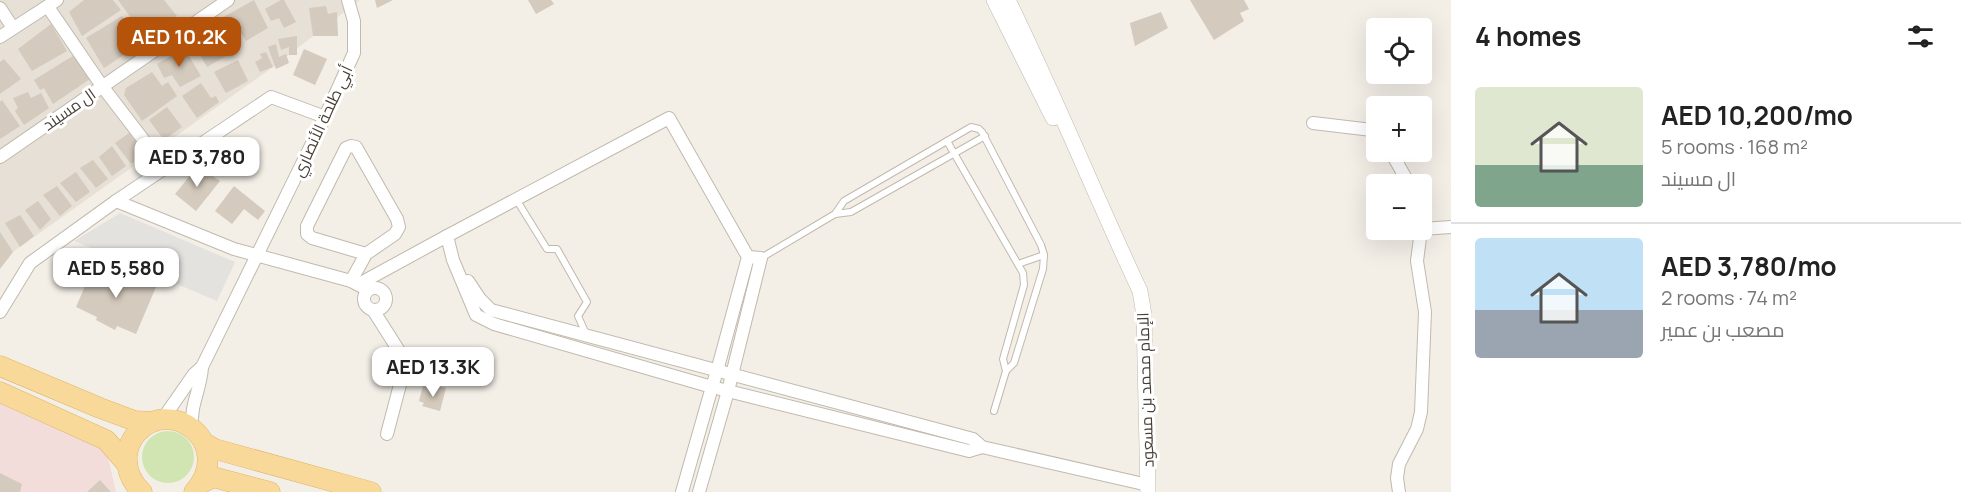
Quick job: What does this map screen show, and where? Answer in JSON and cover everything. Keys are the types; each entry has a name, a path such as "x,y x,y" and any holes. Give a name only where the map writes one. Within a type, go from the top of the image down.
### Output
{"main road":[{"path":"0,366 135,421 180,421 215,449 371,492"},
{"path":"0,392 106,440 126,463 135,486 142,492"},
{"path":"126,463 127,450 133,438 141,429 157,421"},
{"path":"198,435 208,459 207,472 198,487"},
{"path":"198,487 213,477 270,492"}],"street":[{"name":"أبي طلحة الأنصاري","path":"157,421 202,367 326,117 354,54 354,21 348,0"},
{"path":"994,0 1059,130 1079,158"},
{"path":"1008,0 1047,79 1079,158"},
{"name":"ال مسيند","path":"0,157 225,1"},
{"path":"0,37 53,4 102,86 165,168"},
{"path":"0,8 13,28"},
{"path":"0,312 30,263 271,97 326,117"},
{"path":"359,285 669,118 748,256 681,492"},
{"path":"1314,123 1366,129"},
{"path":"366,254 312,238 307,234 307,226 346,148 351,146 357,147 397,219 399,227 395,234 366,254 359,285 367,307 373,310 406,362 387,434"},
{"name":"الإمام محمد بن مسعود","path":"1079,158 1140,291 1144,315 1148,489"},
{"path":"117,201 234,249 379,289 386,296 383,307 373,310"},
{"path":"1432,228 1451,227"},
{"path":"447,236 453,260 476,315 494,324 728,392 969,451 982,447"},
{"path":"1400,492 1396,478 1399,464 1417,429 1421,412 1425,312 1417,261 1420,240"},
{"path":"699,492 728,392 761,258 748,256"},
{"path":"453,260 480,299 491,310 973,439 982,447 1148,489"},
{"name":"أبي طلحة الأنصاري","path":"198,435 191,413 202,377 202,367"}],"lane":[{"path":"835,214 844,201 970,127 979,129 985,136 1041,244 1044,255 1043,269 1014,363 1006,371 994,411"},
{"path":"761,258 835,214 851,212 985,136"},
{"path":"947,141 1023,273 1024,285 1003,359 1006,371"},
{"path":"516,199 547,249 556,249 587,302 578,316 588,337"},
{"path":"1018,264 1044,255"}],"shaded area":[{"path":"0,0 360,0 273,67 13,252 0,266"},
{"path":"120,213 235,262 217,301 74,241"},
{"path":"0,402 106,449 116,492 0,492"}],"green space":[{"path":"168,431 178,433 186,439 192,447 194,457 192,467 186,475 178,481 168,483 158,481 150,475 144,467 142,457 144,447 150,439 158,433"}],"building":[{"path":"84,0 113,0 121,10 82,36 69,12"},
{"path":"118,0 164,0 177,16 144,36"},
{"path":"254,0 268,28 246,41 238,28 225,33 218,20"},
{"path":"284,0 296,22 284,28 279,18 271,21 265,9"},
{"path":"375,0 393,0 377,8"},
{"path":"528,0 551,0 554,4 536,14"},
{"path":"1190,0 1244,0 1249,9 1240,13 1244,21 1214,40"},
{"path":"326,6 328,14 337,12 338,36 313,36 309,8"},
{"path":"1161,12 1168,28 1135,46 1130,23"},
{"path":"122,16 142,43 104,68 86,38"},
{"path":"51,24 67,51 32,71 18,49"},
{"path":"217,27 233,52 207,67 193,42"},
{"path":"297,36 297,55 289,55 289,47 281,50 278,39"},
{"path":"276,44 279,57 286,54 289,63 276,69 268,47"},
{"path":"184,48 201,76 180,87 172,75 164,78 157,64"},
{"path":"304,49 327,59 315,85 293,75"},
{"path":"266,52 273,67 260,72 255,62 262,58 260,54"},
{"path":"76,54 90,79 53,104 44,88 40,90 34,80"},
{"path":"4,59 21,79 0,94 0,62"},
{"path":"238,60 248,81 226,93 214,72"},
{"path":"152,72 162,86 168,82 177,96 142,121 124,95 126,88"},
{"path":"201,83 211,98 216,96 219,102 197,118 182,96"},
{"path":"28,92 31,98 41,93 49,108 24,125 15,111 18,108 13,98"},
{"path":"2,100 20,126 0,139 0,102"},
{"path":"167,107 182,127 164,140 149,120"},
{"path":"129,133 145,154 131,164 115,143"},
{"path":"112,146 126,166 112,176 99,157"},
{"path":"93,160 108,179 96,188 80,168"},
{"path":"198,166 220,181 196,211 175,194"},
{"path":"76,172 90,192 76,202 60,183"},
{"path":"57,186 72,206 60,216 43,195"},
{"path":"234,186 265,211 258,220 244,209 232,224 215,211"},
{"path":"38,201 51,219 40,230 25,210"},
{"path":"20,215 34,236 20,247 5,223"},
{"path":"0,232 13,252 0,269"},
{"path":"95,263 156,287 136,334 117,326 115,330 96,320 97,317 76,307"},
{"path":"423,386 436,391 437,386 446,388 440,411 422,406 424,403 419,401"},
{"path":"0,473 22,484 20,492 0,492"},
{"path":"100,480 111,492 87,492"}]}
